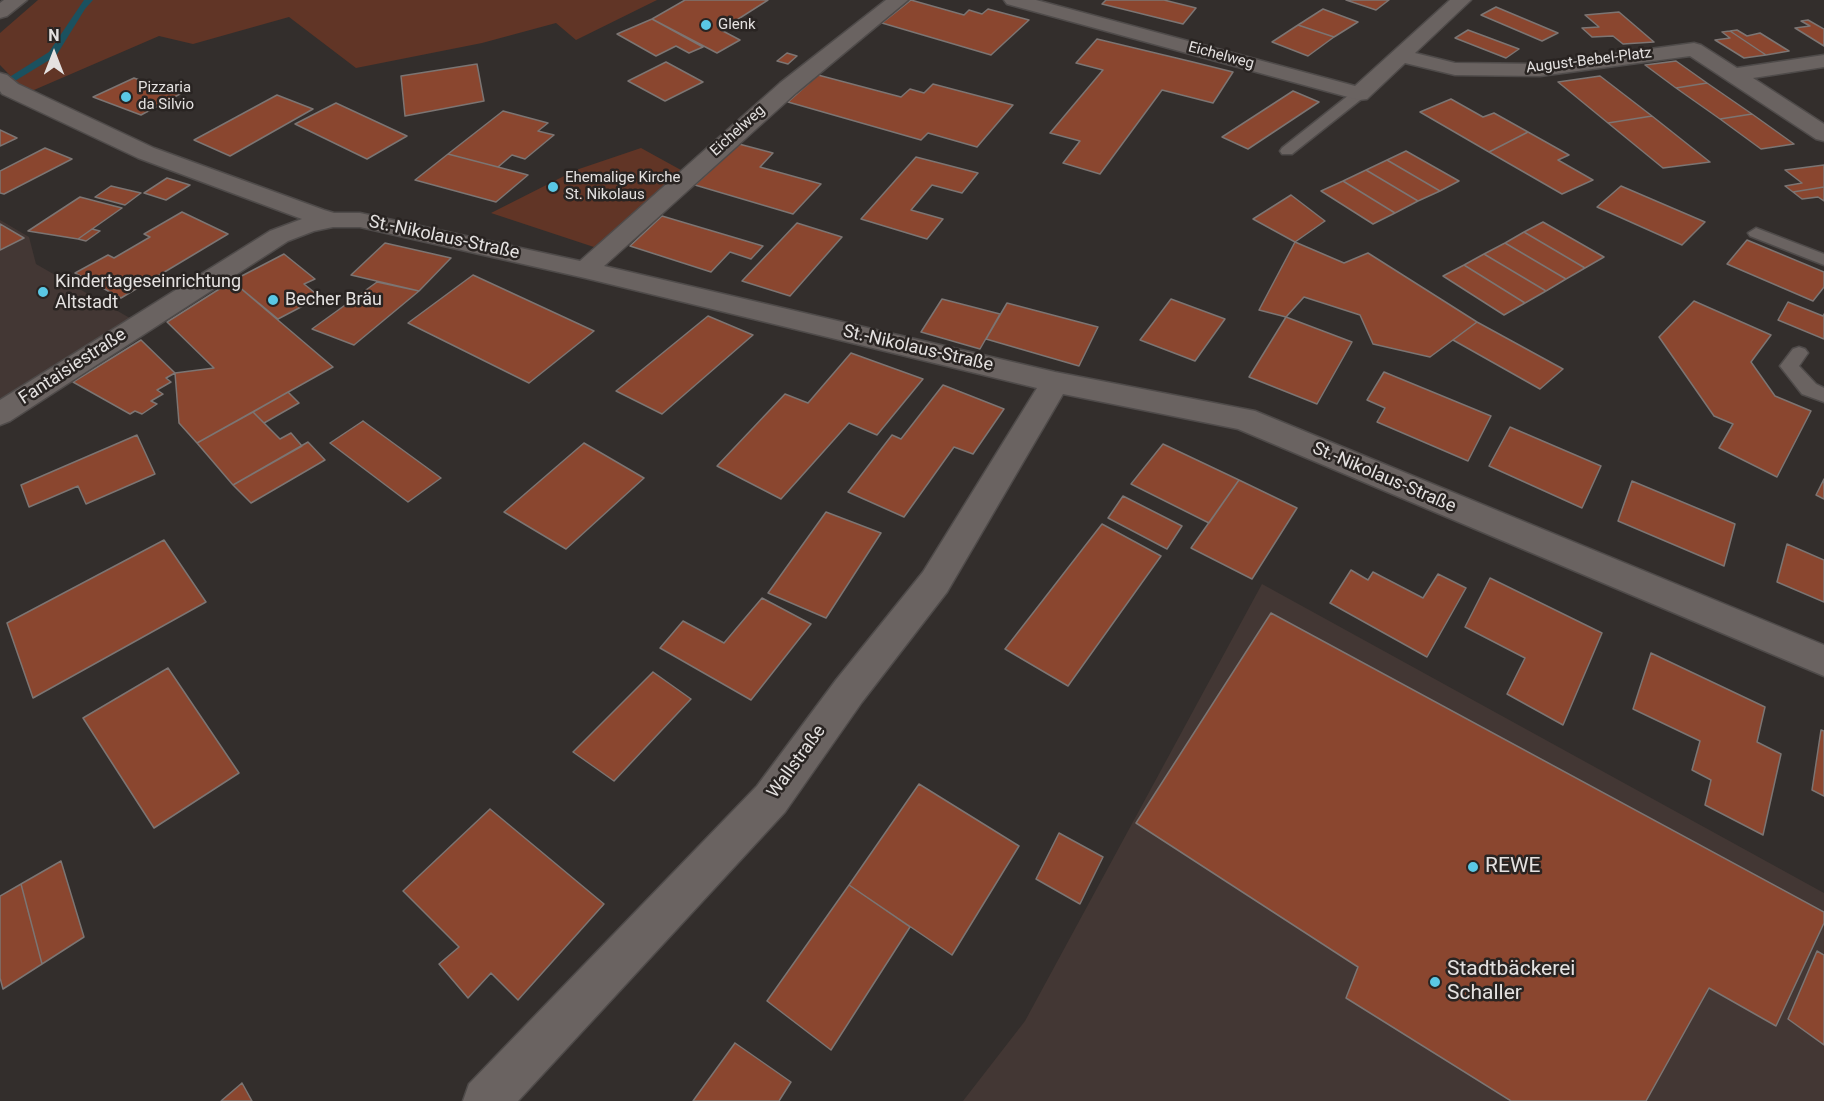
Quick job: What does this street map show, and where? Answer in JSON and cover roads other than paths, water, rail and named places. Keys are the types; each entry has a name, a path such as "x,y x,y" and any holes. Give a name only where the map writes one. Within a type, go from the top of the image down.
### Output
{"street":[{"path":"0,12 17,0"},
{"name":"Eichelweg","path":"585,270 788,88 898,0"},
{"name":"Eichelweg","path":"1014,0 1359,94"},
{"path":"1359,94 1461,0"},
{"name":"August-Bebel-Platz","path":"1402,56 1455,69 1540,70 1694,49 1733,75 1813,118 1824,134"},
{"path":"1733,75 1824,60"},
{"name":"St.-Nikolaus-Straße","path":"5,84 147,153 315,215 334,220 360,220 585,270 1055,382 1244,420 1824,661"},
{"name":"Fantaisiestraße","path":"0,414 279,236 307,225 334,220"},
{"name":"Wallstraße","path":"486,1101 771,799 849,691 935,582 1055,382"}],"lane":[{"path":"1287,151 1359,94"},
{"path":"1756,233 1824,260"},
{"path":"1799,353 1789,366 1809,389 1824,395"}],"waterway":[{"path":"0,87 53,54 81,8 89,0"}],"place":[{"name":"Glenk","path":"706,25"},
{"name":"Pizzaria da Silvio","path":"126,97"},
{"name":"Ehemalige Kirche St. Nikolaus","path":"553,187"},
{"name":"Kindertageseinrichtung Altstadt","path":"43,292"},
{"name":"Becher Bräu","path":"273,300"},
{"name":"REWE","path":"1473,867"},
{"name":"Stadtbäckerei Schaller","path":"1435,982"}]}
